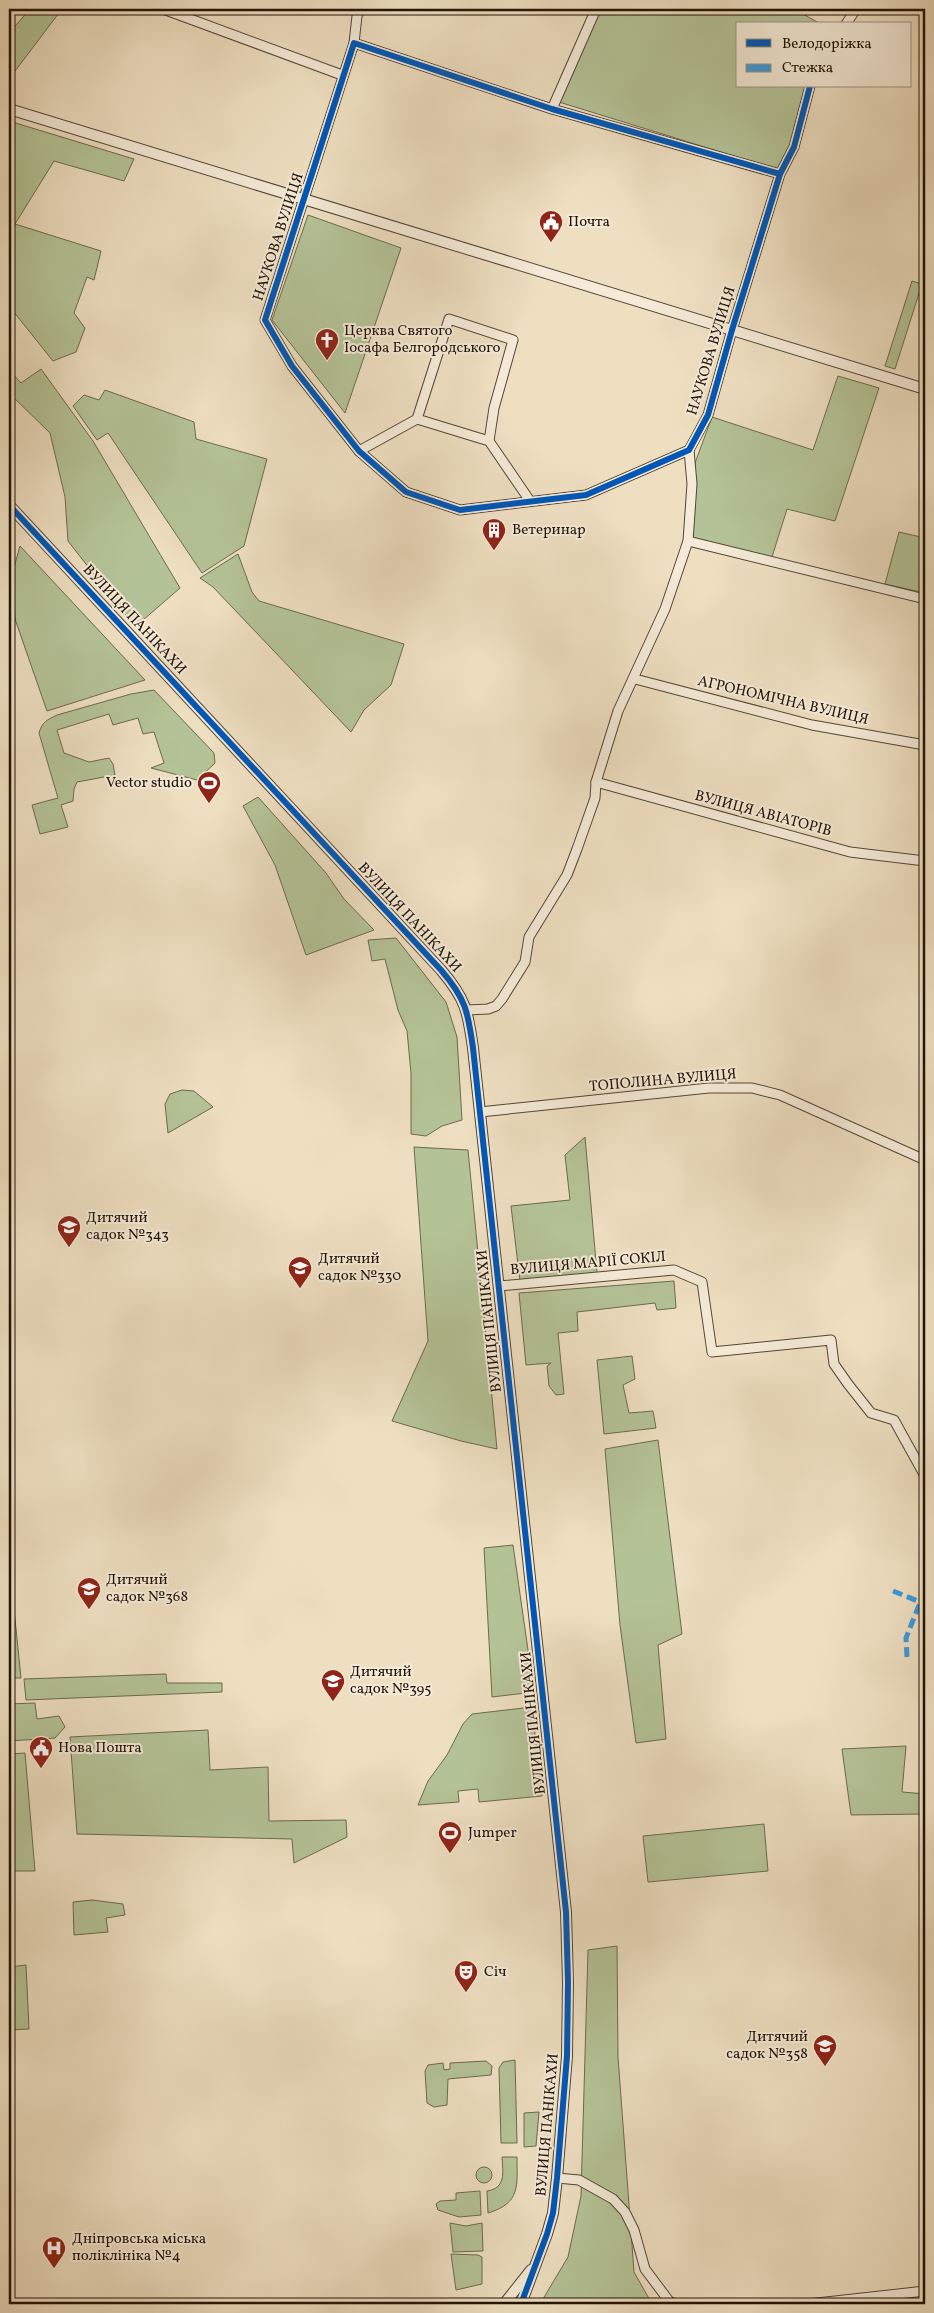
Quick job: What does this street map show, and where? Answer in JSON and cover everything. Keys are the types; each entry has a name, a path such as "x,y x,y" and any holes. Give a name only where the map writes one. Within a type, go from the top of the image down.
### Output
{"street":[{"path":"163,9 342,75"},
{"name":"НАУКОВА ВУЛИЦЯ","path":"360,9 357,16 354,43 342,75 265,320 292,366 359,451 406,492 460,510 586,494 689,450 708,415 780,174 794,147 809,88"},
{"path":"552,109 596,9"},
{"path":"847,22 856,9"},
{"path":"354,43 552,109 780,174"},
{"name":"НАУКОВА ВУЛИЦЯ","path":"9,109 925,389"},
{"path":"359,451 417,419 449,319 514,340 494,408 489,441"},
{"path":"417,419 489,441 530,502"},
{"path":"467,1010 496,1006 521,970 527,954 529,938 567,875 595,798 596,782 618,711 635,679 676,582 688,541 692,484 689,450"},
{"name":"ВУЛИЦЯ ПАНІКАХИ","path":"9,504 441,970 456,988 467,1010 474,1048 566,1912 568,2027 558,2178 553,2213 534,2266 528,2290 521,2304"},
{"path":"688,541 925,599"},
{"name":"АГРОНОМІЧНА ВУЛИЦЯ","path":"635,679 812,725 925,745"},
{"name":"ВУЛИЦЯ АВІАТОРІВ","path":"596,782 850,852 925,861"},
{"name":"ТОПОЛИНА ВУЛИЦЯ","path":"480,1112 710,1088 752,1088 780,1095 925,1160"},
{"name":"ВУЛИЦЯ МАРІЇ СОКІЛ","path":"499,1286 674,1270 702,1282 712,1352 831,1340 834,1364 871,1413 894,1420 925,1476"},
{"path":"558,2178 579,2180 613,2199 626,2212 634,2230 645,2269 669,2301 674,2304"},
{"name":"ВУЛИЦЯ ПАНІКАХИ","path":"504,2304 534,2266"},
{"path":"808,2304 925,2291"}],"green space":[{"path":"30,9 62,9 9,79 9,33"},
{"path":"600,9 794,9 817,22 736,22 736,88 805,88 790,146 779,170 559,102"},
{"path":"9,121 134,159 124,181 54,161 15,224 101,251 94,280 87,277 74,313 85,328 76,352 53,361 9,306"},
{"path":"308,215 401,248 345,413 272,320"},
{"path":"912,281 922,284 895,369 885,366"},
{"path":"41,369 93,441 180,588 135,627 68,541 65,497 50,433 9,393 9,370 21,383"},
{"path":"838,376 879,388 835,521 787,509 772,557 692,539 695,463 712,417 813,450"},
{"path":"105,390 194,422 196,439 267,459 244,546 202,573 108,433 97,440 73,406 84,395 99,400"},
{"path":"899,532 925,538 925,593 885,584"},
{"path":"20,546 145,680 47,711 15,619 13,571"},
{"path":"238,554 252,592 259,601 404,644 391,685 364,710 351,732 213,587 200,578"},
{"path":"154,690 214,753 215,763 197,780 151,768 164,763 154,732 143,734 138,718 113,725 109,714 57,730 64,753 89,762 109,758 113,764 115,775 77,782 73,801 61,805 68,827 40,834 32,805 58,798 39,733 43,724 57,715 131,694"},
{"path":"258,797 326,873 344,899 374,930 306,955 275,865 243,806"},
{"path":"396,938 446,1002 457,1037 462,1120 442,1126 426,1136 411,1134 411,1073 407,1031 398,1010 385,959 372,961 368,940"},
{"path":"182,1090 194,1091 213,1107 168,1133 165,1104 170,1094"},
{"path":"585,1137 597,1273 520,1281 511,1206 570,1200 565,1155"},
{"path":"414,1147 468,1150 497,1449 461,1441 392,1421 428,1341"},
{"path":"674,1281 676,1308 657,1310 655,1303 577,1312 578,1331 558,1333 564,1394 556,1395 549,1386 547,1366 551,1363 526,1365 519,1293"},
{"path":"632,1356 635,1379 623,1385 629,1413 653,1411 656,1428 604,1434 597,1360"},
{"path":"658,1440 682,1634 658,1645 666,1739 636,1743 620,1625 605,1449"},
{"path":"513,1545 534,1692 492,1697 484,1548"},
{"path":"9,1560 21,1678 9,1678"},
{"path":"166,1674 167,1683 222,1683 222,1692 26,1700 24,1679"},
{"path":"35,1703 37,1719 59,1716 65,1727 55,1738 9,1741 9,1704"},
{"path":"532,1707 542,1796 479,1802 478,1789 458,1791 459,1802 418,1805 428,1781 447,1755 463,1724 472,1714"},
{"path":"208,1730 210,1770 268,1767 269,1821 346,1820 347,1837 294,1863 292,1839 77,1834 70,1737"},
{"path":"906,1746 902,1792 925,1794 925,1814 851,1815 842,1749"},
{"path":"25,1753 35,1871 14,1871 12,1888 9,1888 9,1754"},
{"path":"764,1824 768,1871 648,1882 643,1836"},
{"path":"92,1900 123,1904 125,1915 106,1918 108,1932 74,1935 73,1902"},
{"path":"617,1946 618,2057 634,2272 652,2304 540,2304 568,2257 581,2196 588,1950"},
{"path":"26,1965 29,2029 9,2030 9,1967"},
{"path":"515,2060 517,2143 501,2143 499,2068 503,2062"},
{"path":"486,2061 492,2066 491,2075 448,2079 447,2105 434,2107 427,2103 425,2071 428,2065 443,2063 444,2070 450,2069 450,2063"},
{"path":"539,2112 536,2146 524,2147 524,2113"},
{"path":"502,2157 517,2157 517,2185 512,2199 499,2209 488,2213 487,2191 498,2187 502,2179"},
{"path":"484,2167 490,2169 492,2175 490,2181 484,2183 478,2181 476,2175 478,2169"},
{"path":"480,2191 481,2215 459,2217 438,2210 436,2204 440,2201 456,2200 456,2193"},
{"path":"450,2223 466,2226 482,2223 483,2251 453,2252"},
{"path":"451,2254 478,2255 482,2257 482,2284 456,2290"}],"marked path":[{"path":"907,1657 906,1638 925,1590"},
{"path":"893,1591 920,1602"}],"cycle path":[{"path":"354,43 552,109 780,174 708,415 689,450 586,495 460,510 406,492 359,451 292,366 265,320 354,43"},
{"path":"780,174 794,147 809,88"},
{"path":"9,505 441,970 456,989 467,1015 473,1048 566,1912 568,1982 567,2056 553,2213 521,2304"}],"place":[{"name":"Почта","path":"551,243"},
{"name":"Церква Святого Іосафа Белгородського","path":"327,361"},
{"name":"Ветеринар","path":"494,551"},
{"name":"Vector studio","path":"209,804"},
{"name":"Дитячий садок №343","path":"69,1248"},
{"name":"Дитячий садок №330","path":"300,1289"},
{"name":"Дитячий садок №368","path":"89,1610"},
{"name":"Дитячий садок №395","path":"333,1702"},
{"name":"Нова Пошта","path":"41,1769"},
{"name":"Jumper","path":"450,1854"},
{"name":"Січ","path":"466,1993"},
{"name":"Дитячий садок №358","path":"825,2067"},
{"name":"Дніпровська міська поліклініка №4","path":"54,2269"}]}
